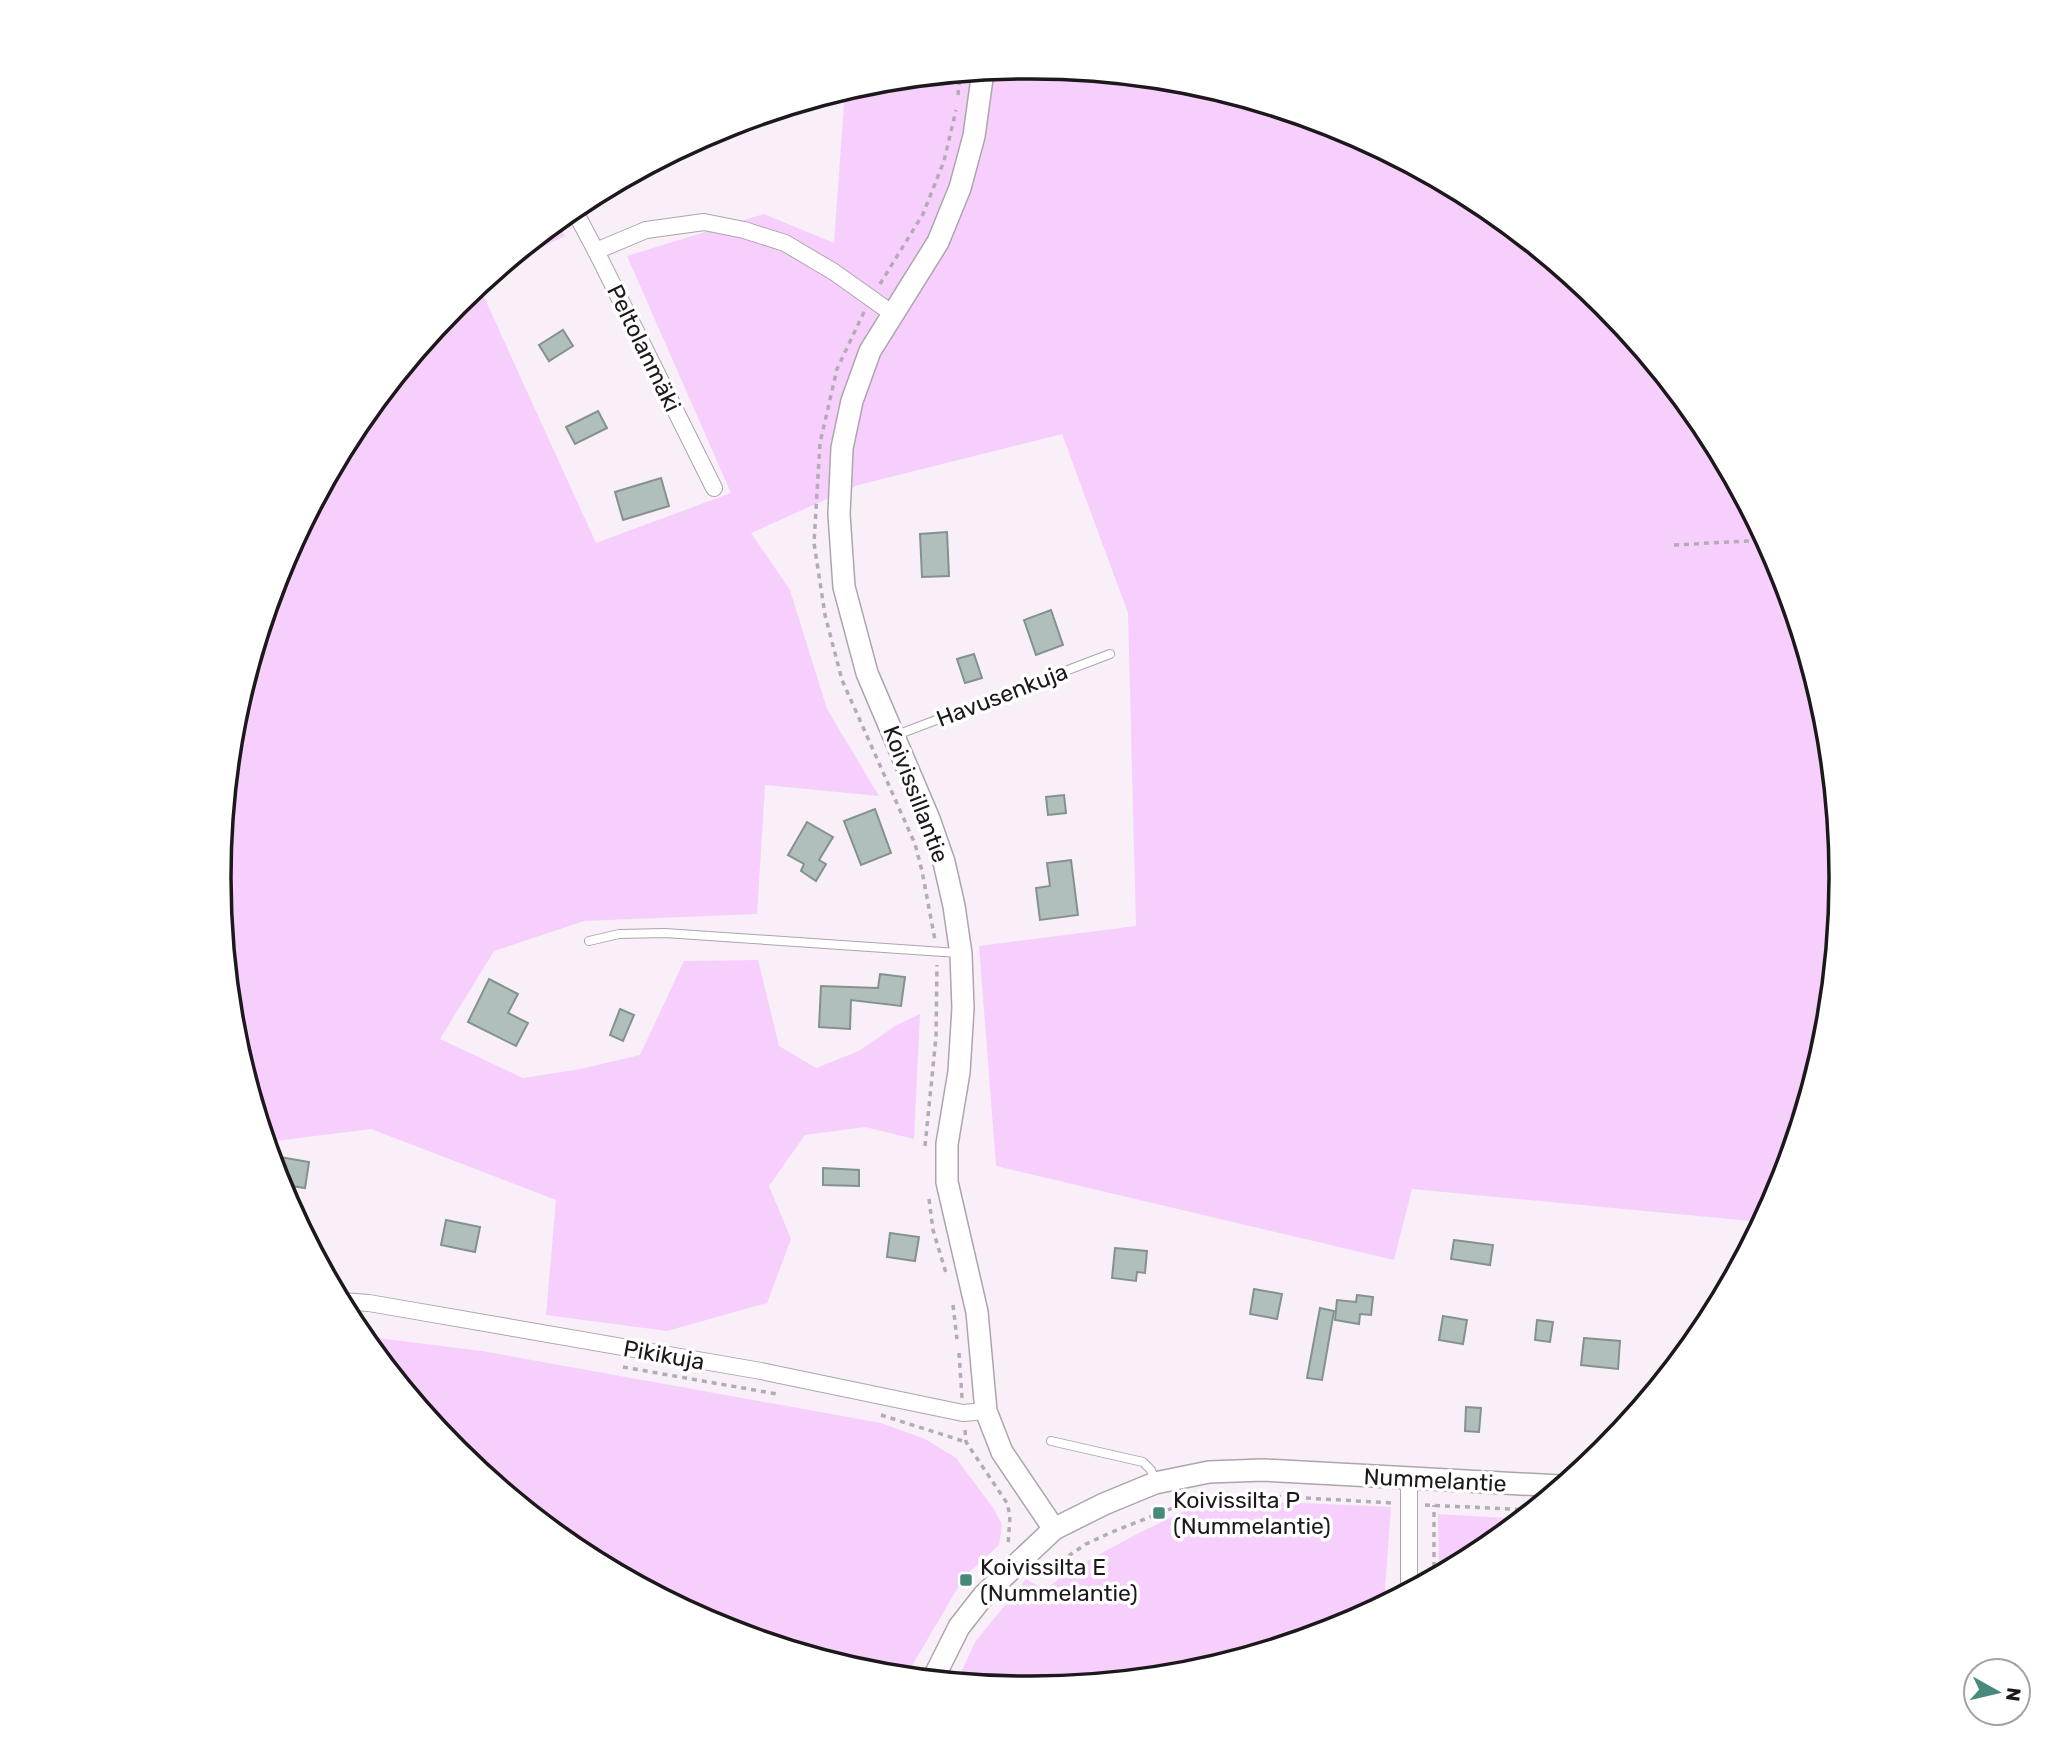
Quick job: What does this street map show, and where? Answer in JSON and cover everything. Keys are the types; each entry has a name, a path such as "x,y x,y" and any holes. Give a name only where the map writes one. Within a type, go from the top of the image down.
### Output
{"street":[{"name":"Koivissillantie","path":"982,80 974,136 960,188 937,242 870,351 852,401 842,448 839,514 844,587 867,673 929,819 944,862 954,906 961,954 963,1008 958,1072 947,1144 947,1182 977,1312 986,1411 1002,1452 1054,1529"},
{"name":"Peltolanmäki","path":"579,218 714,488"},
{"path":"596,251 646,230 704,222 744,230 785,243 834,272 893,314"},
{"name":"Pikikuja","path":"354,1302 734,1367 963,1413 986,1411"},
{"name":"Nummelantie","path":"937,1670 959,1627 984,1595 1054,1529 1104,1504 1156,1483 1209,1472 1263,1470 1548,1485"},
{"path":"1409,1479 1409,1580"}],"lane":[{"name":"Havusenkuja","path":"894,736 1110,654"},
{"path":"589,941 619,934 665,933 961,954"},
{"path":"1051,1441 1143,1462 1151,1470 1156,1483"}],"path":[{"path":"1674,545 1754,541"},
{"path":"619,1366 785,1395"},
{"path":"873,1412 966,1442 1007,1503 1010,1516 1008,1546 1039,1576 1086,1544 1112,1531 1183,1504 1213,1497 1252,1495 1518,1509"},
{"path":"1434,1505 1434,1566"}],"shaded area":[{"path":"978,80 1082,80 1134,86 1186,94 1287,121 1383,161 1474,213 1516,244 1557,277 1631,351 1664,391 1722,478 1768,572 1802,671 1822,773 1829,878 1822,982 1802,1084 1768,1183 1751,1221 1412,1189 1394,1260 996,1166 979,946 1136,926 1128,613 1062,434 858,485 751,533 790,590 827,709 879,796 765,785 757,914 584,921 494,951 440,1039 523,1078 581,1069 640,1055 684,961 758,960 779,1046 816,1068 859,1051 895,1026 920,1014 914,1139 865,1127 805,1135 769,1186 791,1239 767,1303 667,1331 546,1315 556,1200 371,1129 277,1141 258,1084 238,982 231,878 233,825 238,773 258,671 292,572 338,478 396,391 429,351 483,296 596,543 731,493 627,256 764,214 834,243 844,101 874,94"},
{"path":"562,231 565,236 537,249"},
{"path":"378,1338 482,1351 881,1423 925,1439 956,1458 994,1509 1002,1525 999,1545 964,1577 911,1667 823,1649 724,1615 631,1569 586,1542 544,1511 503,1478 465,1442 429,1404"},
{"path":"1238,1500 1391,1507 1385,1593 1287,1634 1186,1661 1082,1675 961,1673 975,1642 1026,1579 1045,1590 1067,1572 1190,1508"},
{"path":"1438,1514 1506,1518 1474,1542 1439,1563"}],"building":[{"path":"563,330 573,346 549,361 539,345"},
{"path":"598,411 607,428 575,444 566,427"},
{"path":"661,478 669,506 623,520 615,492"},
{"path":"947,532 949,576 922,577 920,534"},
{"path":"1051,610 1063,645 1036,655 1024,620"},
{"path":"974,654 982,678 965,683 957,659"},
{"path":"1064,795 1066,813 1048,815 1046,797"},
{"path":"875,809 891,853 861,865 844,821"},
{"path":"807,822 833,837 819,860 826,864 816,881 801,871 804,864 788,855"},
{"path":"1071,860 1078,915 1040,920 1036,888 1050,886 1047,863"},
{"path":"880,974 905,977 901,1006 851,1000 850,1029 819,1027 821,986 878,988"},
{"path":"489,979 518,994 508,1013 528,1023 516,1046 468,1022"},
{"path":"620,1009 634,1015 623,1041 610,1035"},
{"path":"283,1157 309,1162 305,1188 293,1186"},
{"path":"823,1168 859,1170 859,1186 823,1185"},
{"path":"446,1220 480,1227 475,1252 441,1245"},
{"path":"890,1233 919,1237 915,1261 887,1257"},
{"path":"1454,1240 1493,1245 1490,1265 1451,1259"},
{"path":"1115,1248 1147,1251 1145,1273 1137,1272 1136,1281 1112,1278"},
{"path":"1254,1289 1282,1294 1277,1319 1250,1314"},
{"path":"1357,1295 1373,1297 1371,1315 1360,1314 1359,1324 1335,1320 1337,1300 1356,1302"},
{"path":"1320,1308 1334,1311 1322,1380 1307,1378"},
{"path":"1443,1316 1467,1320 1463,1344 1439,1340"},
{"path":"1537,1320 1553,1322 1550,1342 1535,1340"},
{"path":"1584,1338 1620,1341 1618,1369 1581,1365"},
{"path":"1466,1407 1481,1408 1479,1432 1465,1431"}],"place":[{"name":"Koivissilta P (Nummelantie)","path":"1159,1513"},
{"name":"Koivissilta E (Nummelantie)","path":"966,1580"}]}
